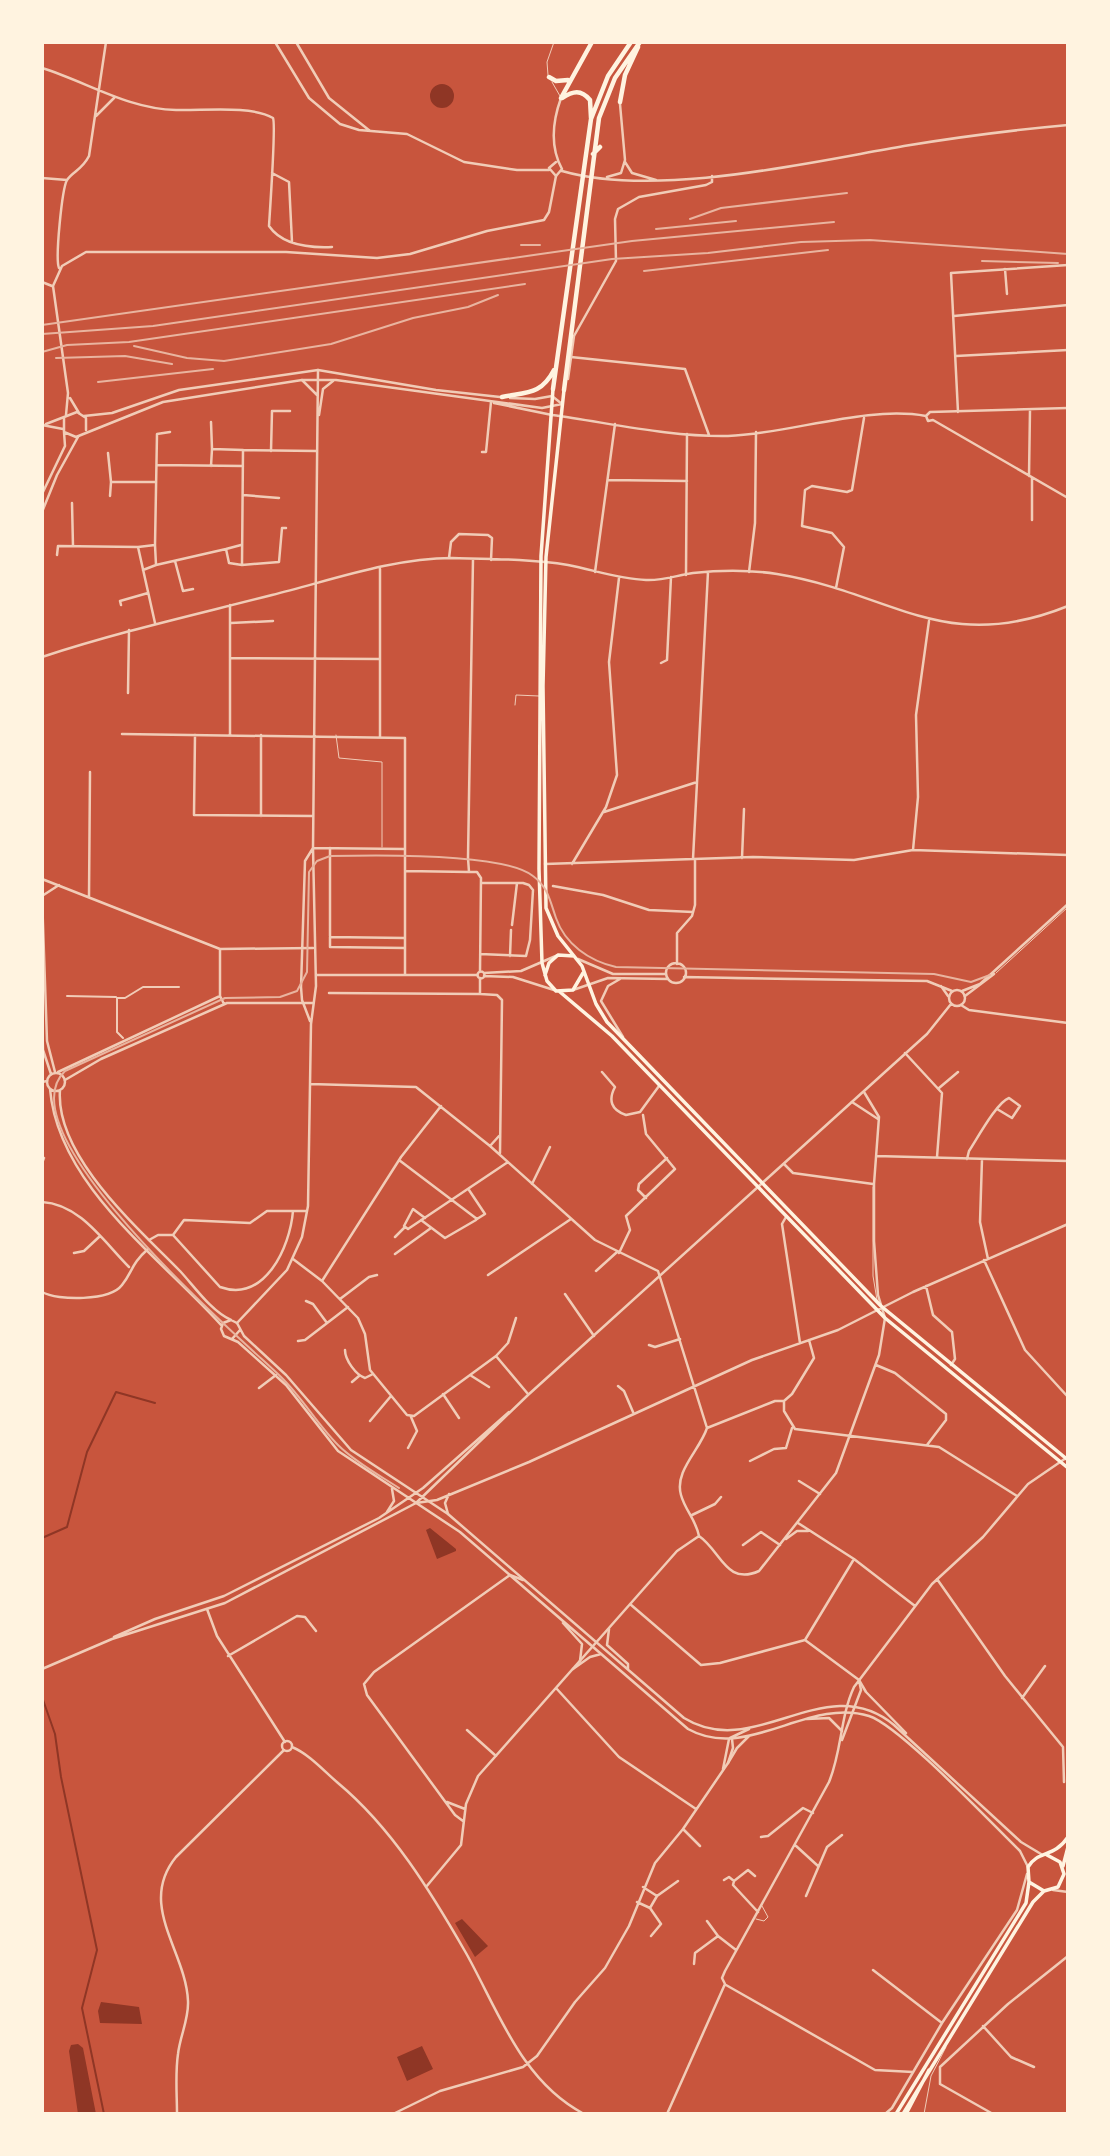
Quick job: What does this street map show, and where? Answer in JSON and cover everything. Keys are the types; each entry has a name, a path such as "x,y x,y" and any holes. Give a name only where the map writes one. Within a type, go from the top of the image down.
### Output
{"highway":[{"path":"561,98 569,79 592,42"},
{"path":"591,119 608,76 631,42"},
{"path":"588,166 604,101 615,78 639,43"},
{"path":"620,102 625,75 639,43"},
{"path":"549,78 556,81 569,79"},
{"path":"553,389 588,166 591,119 590,100 583,93 574,92 561,98"},
{"path":"592,155 600,147"},
{"path":"564,390 585,185"},
{"path":"502,397 537,391 546,385 558,363"}],"main road":[{"path":"553,389 541,563 539,696 539,902 541,961 545,976 554,990 560,992 612,1036 879,1308 885,1318 1068,1468"},
{"path":"564,390 546,563 545,864 549,920 583,968 602,1014 786,1217 879,1308 1067,1458"},
{"path":"545,976 549,963 558,954 577,958"},
{"path":"560,992 573,990 581,980 583,968"},
{"path":"897,2114 924,2064 1026,1903 1028,1867 1059,1849 1068,1837"},
{"path":"904,2114 1033,1902 1044,1891 1053,1890 1061,1882 1068,1847"},
{"path":"1045,1855 1058,1860 1063,1869"},
{"path":"1029,1881 1044,1891"}],"street":[{"path":"42,178 67,180 81,170 89,156 106,42"},
{"path":"275,42 319,108 340,124 361,130 413,136 464,162 517,170 549,170 556,176"},
{"path":"296,42 329,97 370,131"},
{"path":"42,68 114,98 173,110 268,115 276,121 269,226 276,235 292,242 332,247"},
{"path":"94,119 114,98"},
{"path":"561,98 553,129 556,162 562,171"},
{"path":"620,102 624,179"},
{"path":"361,122 361,130"},
{"path":"42,495 65,446 68,393 52,286 60,268 76,256 94,251 286,252 377,258 401,256 487,231 544,219 549,212 556,176 562,171 629,180 712,176 766,170 1000,131 1068,125"},
{"path":"625,160 631,171 629,180"},
{"path":"549,170 551,164 556,162"},
{"path":"607,177 631,171 656,180"},
{"path":"271,173 289,182 292,242"},
{"path":"564,390 574,336 616,261 615,222 618,209 639,197 706,185 712,182 712,176"},
{"path":"60,268 56,257 67,180"},
{"path":"958,412 951,273 1068,265"},
{"path":"1004,269 1007,295"},
{"path":"42,282 52,286"},
{"path":"954,316 1068,305"},
{"path":"956,356 1068,350"},
{"path":"571,357 685,369 709,435"},
{"path":"68,393 79,413 84,416 112,412 178,390 318,370 437,390 530,400 551,396 562,404 571,417"},
{"path":"237,1323 277,1285 293,1259 307,1211 311,1024 316,975 316,950 313,948 313,816 318,370"},
{"path":"42,512 57,475 78,437 152,405 185,396 317,379 491,402 551,408 562,404"},
{"path":"302,380 317,395"},
{"path":"317,425 323,389 336,380"},
{"path":"491,402 552,415 709,435 910,414 926,416 932,413 1068,408"},
{"path":"482,452 486,452 491,402"},
{"path":"1030,410 1032,520"},
{"path":"271,451 272,411 290,411"},
{"path":"44,425 79,413"},
{"path":"932,413 933,420"},
{"path":"84,416 87,426 84,433"},
{"path":"926,416 928,421 933,420 1068,498"},
{"path":"836,588 844,547 832,533 802,526 804,501 806,490 811,486 847,492 852,490 864,418"},
{"path":"211,422 211,466"},
{"path":"595,572 615,424"},
{"path":"44,425 78,437"},
{"path":"156,565 157,434 170,432"},
{"path":"748,572 755,523 757,432"},
{"path":"686,575 687,433"},
{"path":"212,449 317,452"},
{"path":"242,565 243,450"},
{"path":"108,453 110,496"},
{"path":"157,465 243,466"},
{"path":"608,480 687,481"},
{"path":"111,482 156,482"},
{"path":"243,495 279,498"},
{"path":"72,503 72,546"},
{"path":"226,548 229,562 242,565 279,562 282,528 286,528"},
{"path":"449,558 450,543 458,534 488,534 492,538 491,560"},
{"path":"57,555 58,545 155,545"},
{"path":"143,570 241,545"},
{"path":"138,547 155,623"},
{"path":"42,655 129,629 316,583 449,558 546,563 649,580 708,572 775,574 836,588 929,621 969,626 1001,625 1044,616 1068,606"},
{"path":"469,872 473,559"},
{"path":"175,561 183,590 193,589"},
{"path":"380,569 380,736"},
{"path":"677,964 677,933 694,912 697,782 708,572"},
{"path":"572,864 604,812 618,766 609,662 619,577"},
{"path":"661,663 667,660 671,577"},
{"path":"121,605 120,601 148,593"},
{"path":"230,605 230,735"},
{"path":"231,623 273,621"},
{"path":"913,849 918,802 917,706 929,621"},
{"path":"128,693 129,629"},
{"path":"230,658 380,659"},
{"path":"122,734 402,737 406,741 405,975"},
{"path":"195,735 194,815 313,816"},
{"path":"261,736 261,816"},
{"path":"89,897 90,772"},
{"path":"604,812 697,782"},
{"path":"742,858 744,809"},
{"path":"313,848 404,849"},
{"path":"311,1024 303,1002 302,948 305,861 313,848"},
{"path":"330,848 330,947 405,948"},
{"path":"545,864 742,858 854,860 913,849 1068,855"},
{"path":"405,871 479,874 480,994"},
{"path":"42,880 220,949 313,948"},
{"path":"480,954 525,957 529,948 533,890 529,884 481,883"},
{"path":"512,925 517,883"},
{"path":"55,1073 47,1041 42,896 59,885"},
{"path":"553,886 604,895 649,911 694,912"},
{"path":"961,1005 965,996 992,975 1068,905"},
{"path":"510,956 511,930"},
{"path":"330,937 405,938"},
{"path":"220,949 220,996 224,1004"},
{"path":"316,975 516,973 558,954"},
{"path":"577,958 613,974 667,976 676,983 684,977 939,983 952,991 962,992 992,975"},
{"path":"667,976 668,967 677,964"},
{"path":"677,964 684,969 684,977"},
{"path":"481,975 513,977 554,990"},
{"path":"573,990 588,984 623,978 667,976"},
{"path":"623,978 608,986 601,1002 625,1040"},
{"path":"939,983 951,1004"},
{"path":"66,996 125,998 144,987 179,987"},
{"path":"948,996 952,991"},
{"path":"962,992 965,996"},
{"path":"329,993 497,995 502,1000 499,1154"},
{"path":"220,996 55,1073 44,1081 50,1088 54,1112 84,1177 97,1196 222,1326 224,1336 232,1339 276,1375 338,1451 460,1532 688,1730 710,1738 731,1738 833,1711 854,1713 881,1722 1020,1851 1028,1867"},
{"path":"117,998 117,1032 123,1038"},
{"path":"314,1003 224,1004 101,1059 65,1080 60,1090 62,1114 83,1162 111,1201 230,1320 237,1323 240,1330 286,1375 351,1450 448,1514 684,1718 702,1728 727,1732 847,1704 887,1719 918,1745"},
{"path":"951,1004 961,1005 969,1010 1068,1023"},
{"path":"416,1503 420,1495 528,1395 905,1053 951,1004"},
{"path":"42,1013 43,1050 55,1073 65,1080"},
{"path":"905,1053 939,1088 942,1095 937,1157"},
{"path":"602,1072 615,1087 610,1097 611,1103 626,1115 642,1110 659,1086"},
{"path":"939,1088 958,1072"},
{"path":"310,1084 416,1087 490,1146 595,1240 658,1271 707,1428 680,1480 681,1497 699,1536 710,1545 724,1567 740,1575 761,1570 836,1473 876,1365 885,1318"},
{"path":"50,1088 60,1090"},
{"path":"864,1091 878,1113 879,1122 874,1185 879,1308"},
{"path":"967,1159 969,1151 998,1109 1007,1098 1020,1106 1011,1118 998,1109"},
{"path":"852,1102 873,1113 879,1122"},
{"path":"322,1281 399,1160 441,1106"},
{"path":"596,1271 618,1252 630,1230 626,1216 675,1171 646,1134 643,1115"},
{"path":"490,1146 501,1133"},
{"path":"532,1184 550,1147"},
{"path":"876,1156 1068,1161"},
{"path":"42,1163 44,1158"},
{"path":"646,1198 638,1190 639,1184 667,1158"},
{"path":"982,1159 980,1222 986,1259 1025,1350 1068,1397"},
{"path":"399,1160 477,1219"},
{"path":"405,1227 408,1229 508,1162"},
{"path":"784,1164 793,1173 874,1185"},
{"path":"395,1237 405,1227 404,1224 413,1209 431,1228 448,1238 485,1214 468,1189"},
{"path":"42,1202 61,1204 76,1212 130,1268"},
{"path":"173,1235 184,1220 250,1223 267,1211 307,1211"},
{"path":"148,1240 160,1235 173,1235 220,1287 245,1290 257,1284 281,1256 293,1211"},
{"path":"786,1217 782,1224 800,1343"},
{"path":"488,1275 572,1219"},
{"path":"112,1639 207,1609 308,1562 416,1503 429,1502 529,1462 693,1386 838,1330 926,1286 1068,1224"},
{"path":"395,1254 431,1228"},
{"path":"155,1246 160,1235"},
{"path":"74,1253 84,1251 99,1237"},
{"path":"42,1292 64,1300 115,1290 123,1284 130,1268 148,1249"},
{"path":"293,1259 322,1281 348,1307 364,1329 368,1363 373,1374 411,1417 417,1432 408,1448"},
{"path":"340,1299 369,1276 377,1275"},
{"path":"926,1286 933,1315 952,1332 955,1359 951,1365"},
{"path":"565,1294 594,1336"},
{"path":"306,1301 313,1304 327,1323"},
{"path":"298,1341 305,1340 348,1307"},
{"path":"411,1417 496,1356 508,1343 516,1318"},
{"path":"222,1326 230,1320"},
{"path":"232,1339 240,1330"},
{"path":"649,1345 654,1347 680,1339"},
{"path":"707,1428 775,1401 784,1401 792,1394 814,1359 810,1339"},
{"path":"345,1350 345,1357 359,1376 365,1378 373,1374"},
{"path":"496,1356 528,1395"},
{"path":"876,1365 898,1374 946,1413 946,1420 927,1445"},
{"path":"259,1388 276,1375"},
{"path":"470,1375 489,1387"},
{"path":"352,1382 359,1376"},
{"path":"618,1387 624,1391 633,1412"},
{"path":"443,1394 459,1418"},
{"path":"370,1421 391,1396"},
{"path":"750,1461 774,1449 786,1448 792,1428 784,1401"},
{"path":"42,1668 155,1619 224,1596 420,1495 512,1410"},
{"path":"792,1428 944,1449 1017,1496"},
{"path":"841,1742 847,1704 859,1681 915,1606 937,1579 981,1538 1028,1484 1067,1458"},
{"path":"799,1481 820,1494"},
{"path":"386,1513 394,1501 390,1486"},
{"path":"448,1514 445,1503 450,1494"},
{"path":"691,1515 716,1504 721,1497"},
{"path":"797,1522 854,1559 915,1606"},
{"path":"743,1545 761,1531 781,1543"},
{"path":"781,1543 797,1531 811,1532"},
{"path":"426,1887 460,1847 465,1809 475,1782 677,1551 699,1536"},
{"path":"630,1604 695,1662 704,1665 805,1640 854,1559"},
{"path":"509,1567 510,1575"},
{"path":"510,1575 526,1581"},
{"path":"464,1822 455,1815 367,1696 365,1684 377,1670 510,1575"},
{"path":"937,1579 1022,1698 1064,1748 1064,1782"},
{"path":"207,1609 217,1636 285,1741 290,1742 292,1747 360,1801 426,1887 466,1953 500,2022 528,2064 559,2096 584,2114"},
{"path":"229,1656 297,1616 306,1617 316,1631"},
{"path":"562,1620 582,1644 580,1661"},
{"path":"609,1629 607,1645 628,1664 628,1669"},
{"path":"805,1640 859,1681 866,1692 918,1745 1021,1842 1045,1855"},
{"path":"573,1669 590,1657 601,1654"},
{"path":"1022,1698 1045,1666"},
{"path":"667,2114 725,1984 723,1975 830,1782 841,1742 861,1690 859,1681"},
{"path":"556,1688 619,1757 697,1809"},
{"path":"800,1720 829,1718 842,1731"},
{"path":"718,1778 731,1738 751,1727"},
{"path":"467,1730 496,1756"},
{"path":"727,1732 731,1738 732,1752 727,1763"},
{"path":"393,2114 440,2091 528,2064 549,2041 575,2001 605,1968 629,1926 643,1887 659,1857 683,1829 740,1744 753,1734"},
{"path":"284,1750 285,1741"},
{"path":"177,2114 178,2056 188,1996 159,1904 161,1886 168,1867 176,1857 284,1750 292,1747"},
{"path":"447,1802 465,1809"},
{"path":"761,1837 768,1836 803,1808 813,1814"},
{"path":"683,1829 699,1846"},
{"path":"806,1896 827,1847 842,1835"},
{"path":"795,1844 819,1866"},
{"path":"1063,1869 1068,1879"},
{"path":"734,1881 748,1870 755,1876"},
{"path":"885,2114 892,2108 942,2023 1017,1910 1027,1874"},
{"path":"724,1880 729,1877 734,1881 733,1885 749,1906 758,1912"},
{"path":"650,1908 657,1896 678,1881"},
{"path":"643,1887 657,1896"},
{"path":"1053,1890 1068,1892"},
{"path":"637,1902 650,1908 661,1924 651,1936"},
{"path":"707,1921 718,1936 736,1950"},
{"path":"694,1964 695,1953 718,1936"},
{"path":"993,2114 940,2084 938,2073 943,2063 983,2026 1068,1956"},
{"path":"873,1970 942,2023"},
{"path":"725,1984 875,2070 913,2072"},
{"path":"983,2026 1011,2057 1034,2067"}],"lane":[{"path":"554,42 547,62 549,78 561,98"},
{"path":"515,705 516,695 539,696"},
{"path":"336,735 339,758 382,761 382,849"},
{"path":"754,1918 760,1921 768,1917 762,1905"},
{"path":"924,2114 934,2067 972,2001"}],"shaded area":[{"path":"442,84 450,88 454,96 450,104 442,108 434,104 430,96 434,88"},
{"path":"430,1528 456,1551 437,1559 426,1530"},
{"path":"462,1919 488,1946 475,1957 455,1923"},
{"path":"101,2002 139,2007 142,2024 100,2023 98,2011"},
{"path":"78,2044 83,2048 96,2114 78,2114 69,2051 71,2045"},
{"path":"422,2046 433,2069 407,2081 397,2057"}],"waterway":[{"path":"42,1538 67,1527 87,1452 116,1392 155,1403"},
{"path":"42,1697 55,1734 61,1777 97,1950 82,2008 104,2114"}],"tram line":[{"path":"399,1488 359,1463 338,1445 288,1384 177,1278 94,1184 66,1139 54,1100 65,1071 225,998 280,997 297,991 307,972 309,872 317,861 330,856 436,857 517,868 533,876 542,885 565,936 588,956 616,967 934,974 971,982 990,975"}],"railway":[{"path":"690,219 721,208 847,193"},
{"path":"656,229 736,221"},
{"path":"42,325 632,241 834,222"},
{"path":"42,334 153,326 612,259 708,253 801,242 870,240 1068,254"},
{"path":"521,245 540,245"},
{"path":"644,271 828,250"},
{"path":"982,261 1058,263"},
{"path":"42,352 67,345 129,342 525,284"},
{"path":"134,346 187,358 224,361 331,344 413,318 468,307 498,295"},
{"path":"56,358 125,356 172,364"},
{"path":"98,382 213,369"}]}
